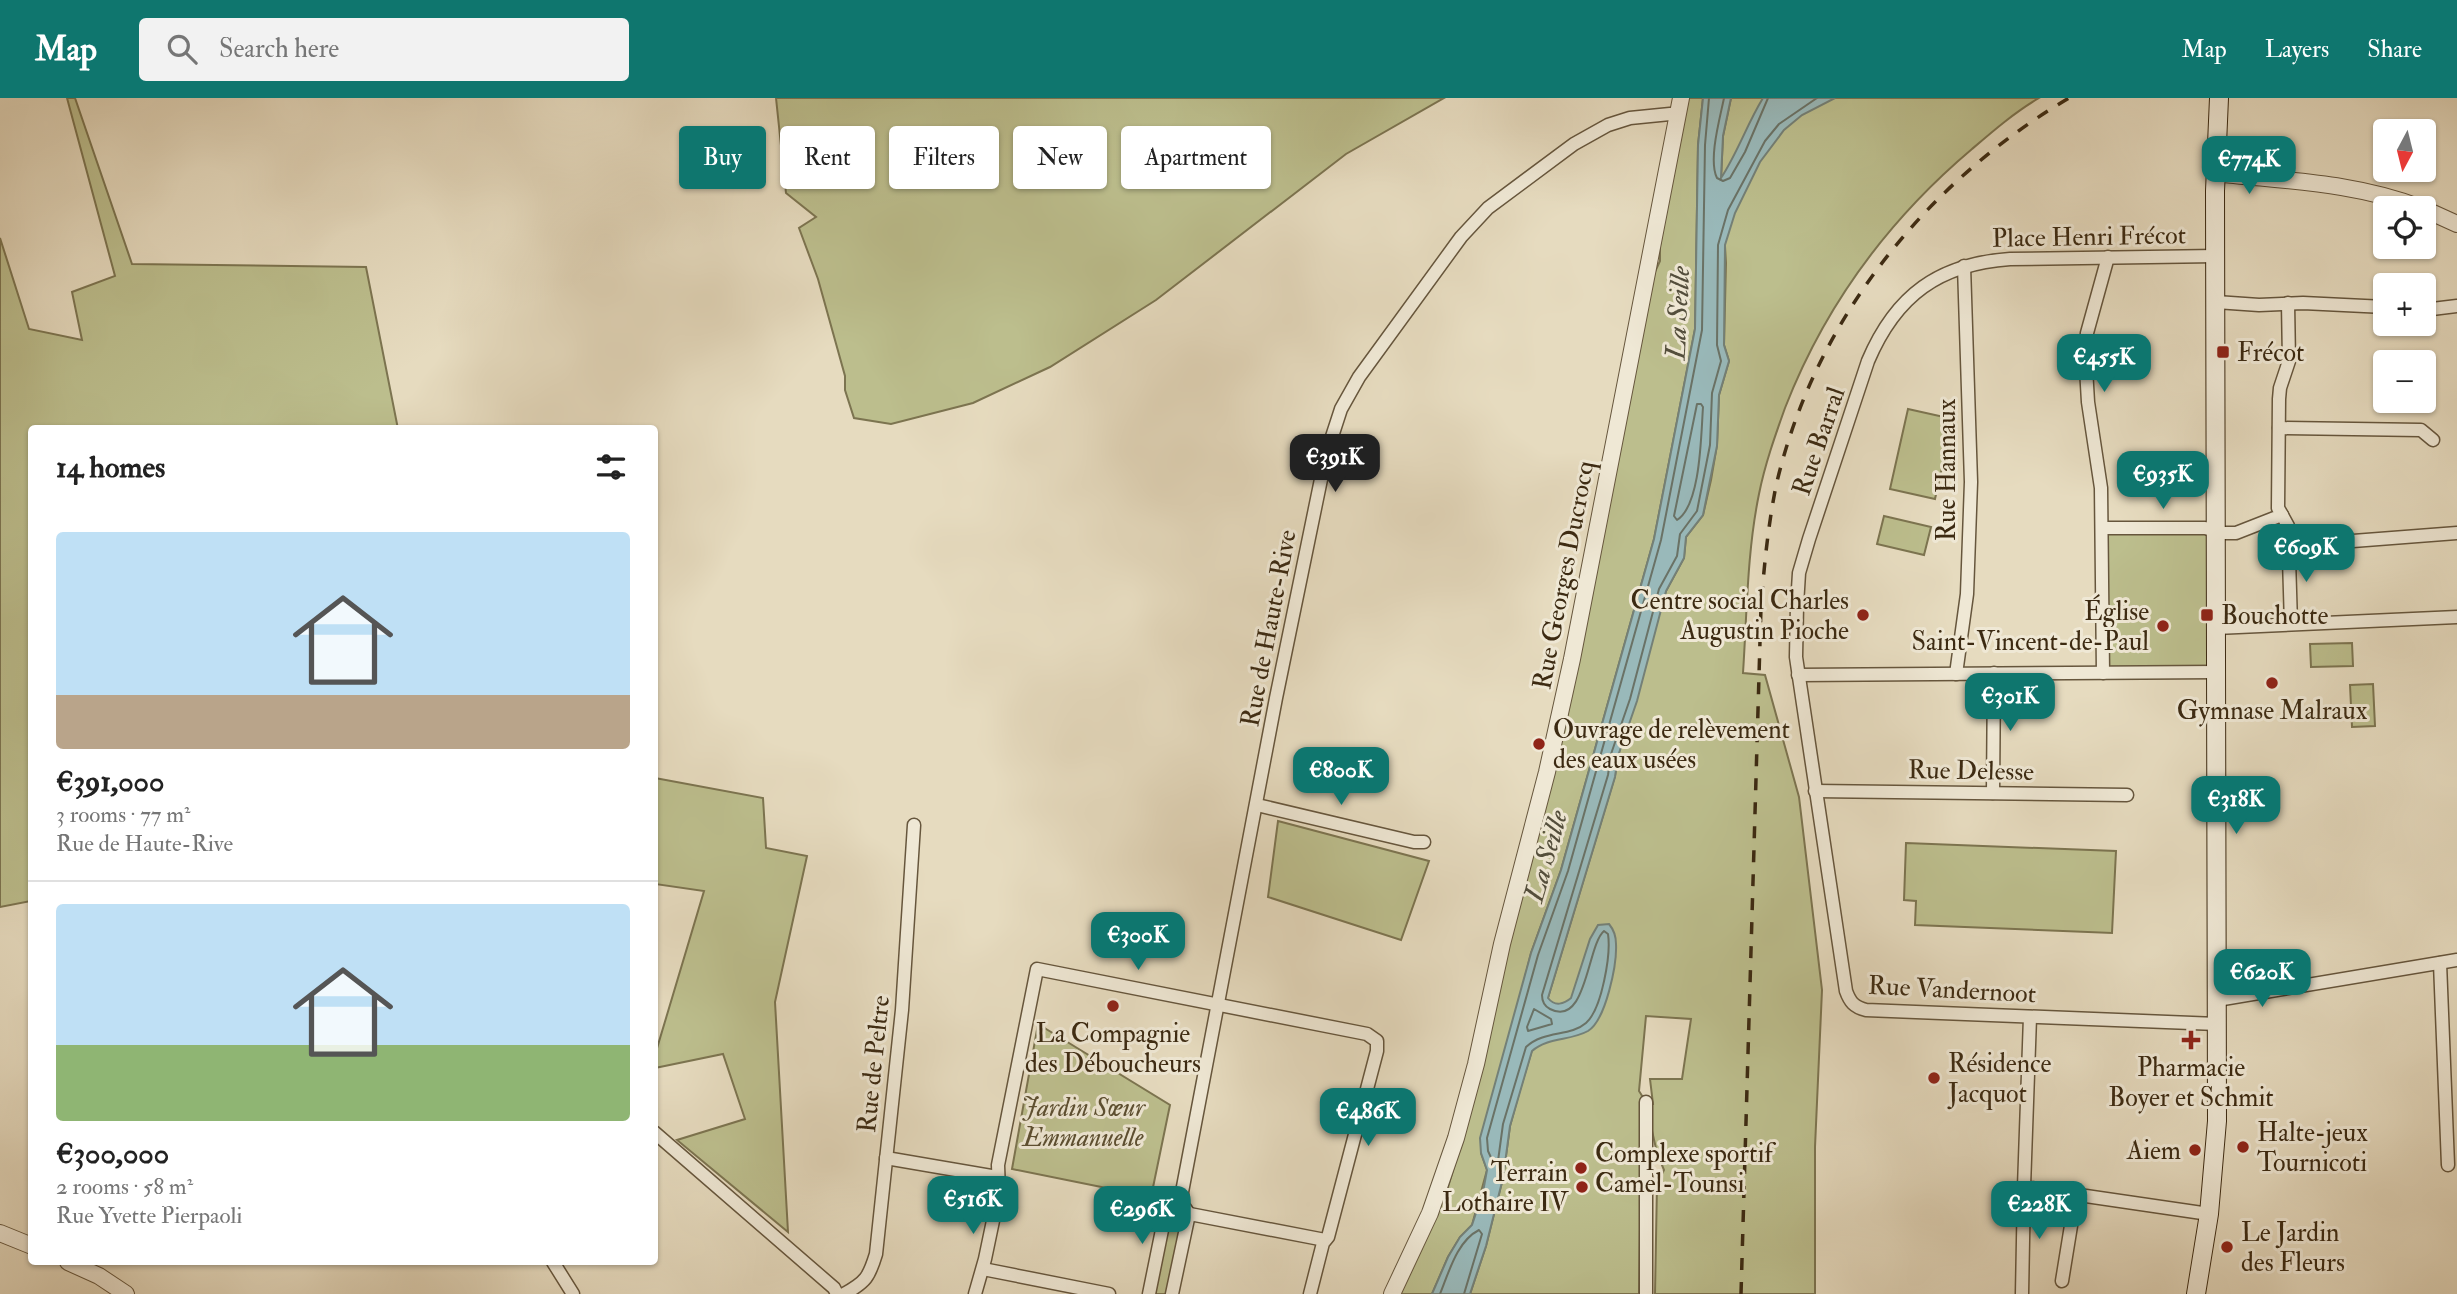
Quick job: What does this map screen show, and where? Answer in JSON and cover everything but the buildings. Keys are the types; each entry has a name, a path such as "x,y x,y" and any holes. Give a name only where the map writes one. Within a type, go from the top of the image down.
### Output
{"main road":[{"path":"2196,1294 2209,1214 2217,1136 2215,173 2219,98"}],"street":[{"name":"Rue Georges Ducrocq","path":"1392,1294 1430,1213 1456,1138 1476,1064 1572,659 1681,98"},
{"name":"Rue de Haute-Rive","path":"1172,1294 1189,1214 1182,1192 1276,698 1334,427 1349,393 1470,226 1498,199 1574,144 1608,125 1630,118 1677,115"},
{"path":"2215,173 2369,192 2381,196"},
{"path":"2436,215 2457,224"},
{"name":"Place Henri Frécot","path":"1964,266 1980,261 2010,259 2216,256"},
{"path":"2103,673 2101,488 2088,402 2085,351 2087,333 2109,257"},
{"name":"Rue Hannaux","path":"1956,674 1967,594 1970,482 1964,266"},
{"name":"Rue Barral","path":"1798,674 1796,644 1799,573 1868,361 1879,335 1904,301 1939,276 1964,266"},
{"path":"2216,302 2373,307"},
{"path":"2288,303 2289,360 2280,388 2278,508 2288,526 2291,624"},
{"path":"2436,309 2457,306"},
{"path":"2279,428 2421,430 2433,440"},
{"path":"2102,528 2205,527 2235,533 2282,515"},
{"path":"2288,546 2457,533"},
{"path":"2216,628 2457,617"},
{"path":"1993,793 1994,673"},
{"path":"1798,674 2217,673"},
{"name":"Rue Vandernoot","path":"1798,674 1846,991 1850,1002 1857,1008 2217,1024"},
{"name":"Rue Delesse","path":"1815,791 2127,795"},
{"path":"1257,804 1414,842 1424,842"},
{"name":"Rue de Peltre","path":"844,1294 865,1281 871,1272 876,1254 902,1010 914,824"},
{"path":"2217,1000 2457,960"},
{"path":"2440,963 2448,1165"},
{"path":"975,1294 999,1192 997,1177 1037,969 1367,1034 1377,1041 1377,1051 1328,1237 1310,1294"},
{"path":"2022,1294 2030,1017"},
{"path":"1646,1102 1646,1294"},
{"path":"658,1135 834,1288 837,1294"},
{"path":"886,1158 997,1177"},
{"path":"2024,1187 2209,1214"},
{"name":"Rue de Haute-Rive","path":"1149,1294 1164,1220 1182,1192"},
{"path":"2062,1281 2076,1195"},
{"path":"1169,1210 1325,1241"},
{"path":"0,1233 28,1244"},
{"path":"75,1265 99,1276 126,1294"},
{"path":"555,1265 573,1294"},
{"path":"983,1269 1109,1294"}],"green space":[{"path":"67,98 75,98 132,264 366,267 397,425 28,425 28,902 0,907 0,238 29,329 82,340 72,292 115,276"},
{"path":"776,98 1444,98 1346,154 1156,300 1050,367 973,403 891,424 854,418 818,279 799,228 816,217 786,193 786,189 875,189 875,126 780,126 780,136"},
{"path":"1687,98 1703,98 1698,145 1695,329 1654,539 1561,870 1531,953 1481,1153 1487,1170 1472,1225 1460,1237 1448,1257 1432,1294 1399,1294 1446,1194 1468,1120 1653,276 1660,261 1660,245"},
{"path":"1731,98 2039,98 2004,122 1941,176 1886,235 1862,266 1819,334 1801,370 1774,440 1759,494 1750,560 1743,673 1765,675 1799,797 1822,990 1815,1147 1815,1294 1655,1294 1657,1184 1664,1170 1657,1153 1646,1104 1653,1104 1650,1079 1682,1079 1691,1019 1646,1016 1639,1091 1646,1102 1642,1102 1639,1294 1470,1294 1486,1246 1503,1178 1510,1126 1520,1090 1615,776 1618,756 1666,591 1684,558 1686,537 1703,515 1711,480 1717,445 1719,395 1729,361 1724,345 1726,263 1721,179 1723,136"},
{"path":"1908,409 1953,419 1935,499 1890,489"},
{"path":"1884,516 1931,527 1924,555 1877,544"},
{"path":"2102,528 2209,528 2217,672 2103,673"},
{"path":"2352,643 2353,666 2311,667 2310,644"},
{"path":"2373,684 2375,726 2352,727 2350,685"},
{"path":"658,779 763,798 766,848 807,856 775,1002 788,1232 677,1140 745,1119 723,1054 658,1067 658,1045 704,891 658,884"},
{"path":"1278,821 1429,861 1401,940 1268,897"},
{"path":"1906,843 2116,851 2112,933 1915,925 1916,901 1904,900"},
{"name":"Jardin Sœur Emmanuelle","path":"1038,1024 1170,1105 1151,1197 1012,1169"},
{"path":"1170,1216 1183,1219 1170,1294 1155,1294"}],"water":[{"path":"1703,98 1731,98 1723,136 1721,178 1763,98 1835,98 1802,115 1784,130 1760,162 1735,213 1725,245 1724,345 1729,361 1719,395 1717,446 1703,515 1686,537 1684,558 1666,591 1637,701 1618,756 1615,777 1548,998 1559,1004 1571,998 1590,939 1598,925 1609,924 1615,936 1616,953 1605,1004 1600,1016 1588,1031 1545,1043 1532,1051 1510,1126 1503,1178 1486,1246 1470,1294 1432,1294 1448,1257 1460,1237 1472,1225 1483,1192 1487,1170 1481,1153 1480,1138 1531,953 1561,870 1654,539 1695,329 1698,145"}],"railway":[{"path":"1741,1294 1761,607 1776,486 1794,425 1818,368 1847,313 1883,262 1923,215 1968,171 2017,132 2069,98"}],"place":[{"name":"Frécot","path":"2223,352"},
{"name":"Centre social Charles Augustin Pioche","path":"1863,615"},
{"name":"Bouchotte","path":"2207,615"},
{"name":"Église Saint-Vincent-de-Paul","path":"2163,626"},
{"name":"Gymnase Malraux","path":"2272,683"},
{"name":"Ouvrage de relèvement des eaux usées","path":"1539,744"},
{"name":"La Compagnie des Déboucheurs","path":"1113,1006"},
{"name":"Pharmacie Boyer et Schmit","path":"2191,1040"},
{"name":"Résidence Jacquot","path":"1934,1078"},
{"name":"Halte-jeux Tournicoti","path":"2243,1147"},
{"name":"Aiem","path":"2195,1150"},
{"name":"Complexe sportif Camel-Tounsi","path":"1581,1168"},
{"name":"Terrain Lothaire IV","path":"1582,1187"},
{"name":"Le Jardin des Fleurs","path":"2227,1247"}],"water label":[{"name":"La Seille","path":"1677,313"},
{"name":"La Seille","path":"1545,856"}]}
